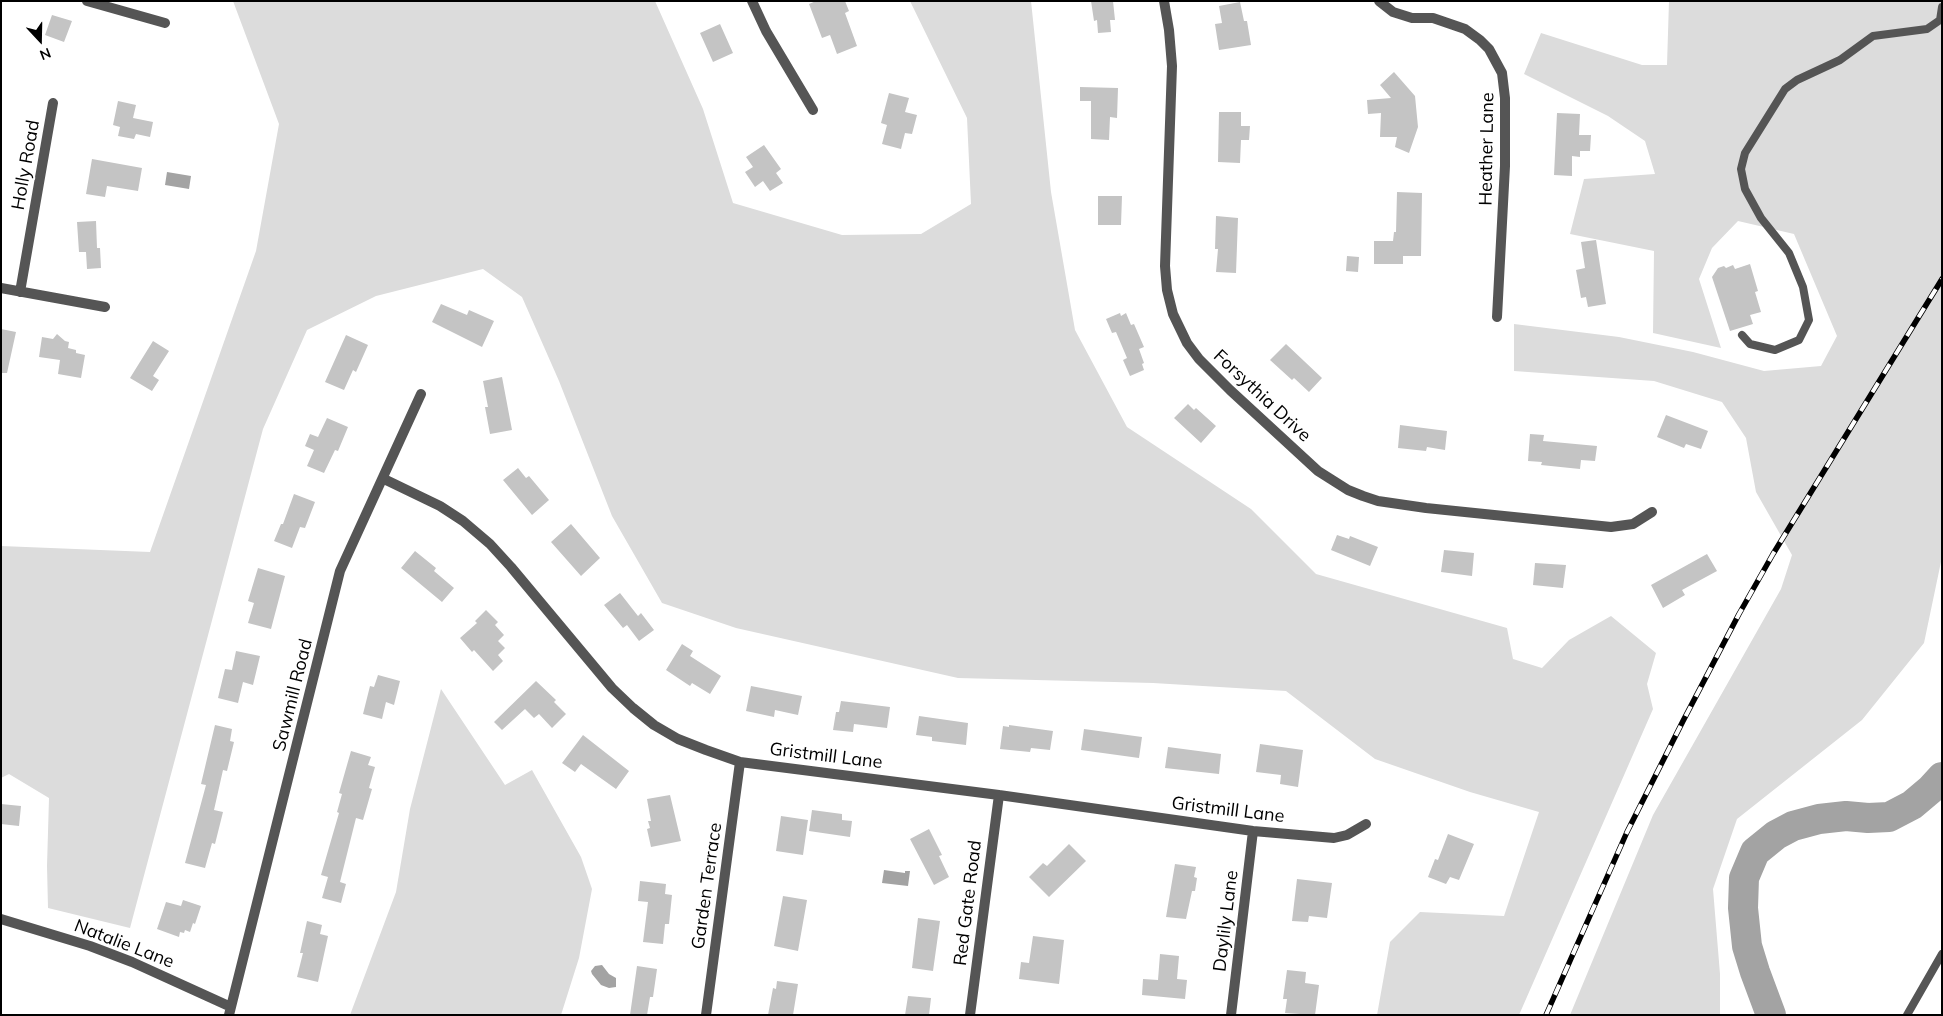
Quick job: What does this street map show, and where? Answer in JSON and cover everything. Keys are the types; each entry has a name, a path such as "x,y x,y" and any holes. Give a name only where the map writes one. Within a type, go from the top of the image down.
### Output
{"street":[{"path":"87,1 165,23"},
{"path":"752,1 766,31 813,110"},
{"name":"Forsythia Drive","path":"1164,1 1172,66 1165,266 1167,290 1173,314 1187,343 1199,359 1318,471 1348,490 1363,496 1378,501 1426,508 1611,527 1633,524 1652,512"},
{"name":"Heather Lane","path":"1379,1 1393,12 1412,18 1433,18 1471,33 1489,49 1502,73 1505,98 1505,166 1497,317"},
{"name":"Holly Road","path":"20,292 53,103"},
{"path":"1,288 105,307"},
{"name":"Sawmill Road","path":"230,1011 340,571 384,479 421,394"},
{"name":"Gristmill Lane","path":"384,479 440,506 463,521 490,544 522,579 612,688 654,725 678,739 740,762 999,795 1253,831 1334,838 1347,835 1366,824"},
{"name":"Garden Terrace","path":"706,1015 740,762"},
{"name":"Red Gate Road","path":"970,1015 999,795"},
{"name":"Daylily Lane","path":"1231,1015 1253,831"},
{"name":"Natalie Lane","path":"1,919 107,952 230,1011"}],"lane":[{"path":"1742,335 1750,344 1775,350 1799,340 1809,320 1802,287 1789,253 1778,237 1760,218 1745,189 1741,169 1745,153 1785,89 1797,80 1840,60 1872,36 1928,29 1940,20 1942,7"},
{"path":"1907,1015 1942,954"}],"shaded area":[{"path":"233,1 655,1 703,109 733,203 842,235 921,234 971,204 967,118 910,1 1031,1 1051,192 1075,330 1127,427 1251,509 1316,574 1507,628 1513,659 1542,668 1569,640 1611,616 1656,653 1647,684 1653,709 1519,1015 1377,1015 1390,942 1420,912 1504,916 1539,812 1470,792 1375,759 1286,691 1153,683 958,678 736,628 662,603 612,516 559,381 522,297 483,269 376,296 307,330 263,429 130,928 48,908 49,798 9,774 1,778 1,546 150,552 256,251 279,124"},
{"path":"1669,1 1942,1 1942,557 1924,643 1862,720 1737,819 1713,889 1720,974 1720,1015 1570,1015 1653,815 1781,589 1792,555 1756,492 1746,438 1722,402 1654,381 1514,371 1514,324 1619,337 1693,352 1764,371 1821,366 1837,336 1794,234 1738,221 1712,248 1699,279 1721,348 1653,333 1654,251 1570,234 1584,179 1655,174 1645,141 1608,116 1524,74 1541,33 1642,65 1667,65"},
{"path":"167,172 191,176 189,189 165,185"},
{"path":"441,689 505,785 532,770 581,857 592,889 579,958 561,1015 350,1015 396,892 410,809"},
{"path":"884,870 905,873 905,871 910,871 908,886 882,883"},
{"path":"602,965 609,974 616,978 616,987 609,988 601,985 592,974 591,971 595,966"}],"building":[{"path":"816,1 845,1 849,11 845,13 857,46 837,54 830,35 822,38 809,4"},
{"path":"1091,1 1113,1 1115,20 1110,20 1111,32 1098,33 1097,20 1094,21"},
{"path":"1240,2 1244,21 1247,21 1251,45 1219,50 1215,24 1222,23 1219,6"},
{"path":"52,15 72,21 64,42 45,35"},
{"path":"720,24 733,53 713,62 700,33"},
{"path":"1394,72 1415,96 1418,127 1409,153 1395,147 1397,137 1380,137 1381,113 1368,114 1367,100 1391,98 1380,85"},
{"path":"1080,87 1118,88 1117,118 1110,117 1109,140 1091,139 1091,101 1080,101"},
{"path":"889,93 909,98 905,112 917,115 912,134 905,133 901,149 882,144 887,125 881,123"},
{"path":"118,101 136,105 133,118 153,122 150,137 136,134 134,139 118,136 120,127 113,125"},
{"path":"1219,112 1241,112 1241,126 1250,126 1249,140 1241,140 1240,163 1218,162"},
{"path":"1557,113 1580,114 1579,135 1591,135 1590,151 1580,151 1580,157 1572,156 1572,176 1554,175"},
{"path":"764,145 781,169 776,173 783,183 770,191 763,181 755,187 745,172 753,167 746,157"},
{"path":"92,159 142,168 138,191 107,186 105,197 86,194"},
{"path":"1397,192 1422,193 1421,256 1403,256 1403,264 1374,264 1374,241 1393,241 1394,232 1396,232"},
{"path":"1098,196 1122,196 1121,225 1098,225"},
{"path":"1216,216 1238,218 1236,273 1216,272 1218,249 1215,249"},
{"path":"96,221 97,248 100,248 101,268 87,269 86,252 79,252 77,222"},
{"path":"1596,240 1606,304 1588,307 1586,297 1581,298 1576,270 1585,268 1581,242"},
{"path":"1347,256 1359,257 1358,272 1346,271"},
{"path":"1750,264 1758,291 1755,292 1761,312 1750,315 1753,324 1730,331 1712,277 1718,268 1724,266 1726,268 1733,265 1735,269"},
{"path":"441,304 467,315 469,310 494,321 482,347 432,322"},
{"path":"1120,313 1121,316 1126,313 1131,325 1134,324 1144,347 1139,349 1144,363 1142,364 1144,370 1130,376 1123,360 1127,358 1116,332 1112,333 1106,319"},
{"path":"1,329 16,332 7,373 1,373"},
{"path":"57,334 69,342 68,348 76,350 76,353 85,355 81,378 58,374 60,360 39,357 42,337 53,339"},
{"path":"346,335 368,345 356,372 353,370 344,390 325,382"},
{"path":"153,341 169,351 153,376 159,380 152,391 130,378"},
{"path":"1286,344 1322,378 1309,392 1294,378 1292,380 1270,360"},
{"path":"502,377 512,430 490,434 485,407 488,407 483,381"},
{"path":"1188,404 1194,410 1196,408 1216,426 1201,443 1174,418"},
{"path":"1666,415 1708,431 1701,449 1686,444 1684,448 1657,437"},
{"path":"327,418 348,427 338,451 335,450 324,473 307,466 314,450 305,446 310,434 318,437"},
{"path":"1400,425 1447,431 1445,450 1427,447 1426,451 1398,448"},
{"path":"1530,434 1544,435 1543,441 1597,446 1595,461 1581,460 1580,469 1541,465 1542,462 1528,461"},
{"path":"518,468 526,478 529,476 549,500 532,515 503,480"},
{"path":"294,494 315,502 305,528 300,527 292,548 274,541 281,524 283,524"},
{"path":"571,524 600,558 581,576 551,542"},
{"path":"1337,535 1349,539 1350,536 1378,547 1370,566 1331,550"},
{"path":"1444,550 1474,553 1472,576 1441,572"},
{"path":"415,551 436,568 434,571 454,588 442,602 401,568"},
{"path":"1707,554 1717,571 1682,590 1685,595 1663,608 1651,585"},
{"path":"1535,563 1566,565 1563,588 1533,585"},
{"path":"258,568 285,576 271,629 248,623 254,603 248,601"},
{"path":"620,593 638,616 641,613 654,630 639,641 627,625 623,628 604,605"},
{"path":"486,610 498,622 495,625 504,635 498,641 505,648 498,655 503,661 493,671 460,638 477,623 475,621"},
{"path":"682,644 693,651 690,656 721,676 710,694 692,683 690,686 666,670"},
{"path":"236,651 260,656 253,685 243,682 238,703 218,698 225,669 232,670"},
{"path":"378,675 400,681 394,705 386,702 382,719 363,714 370,686 374,687"},
{"path":"536,681 556,700 554,702 566,714 552,728 539,714 534,718 525,709 502,730 494,722"},
{"path":"751,686 802,696 798,715 775,710 774,717 746,711"},
{"path":"841,701 890,707 887,728 854,724 853,732 833,730 836,712 839,712"},
{"path":"919,716 968,723 966,745 932,741 932,737 916,735"},
{"path":"215,725 232,729 230,741 234,742 227,771 223,770 214,810 223,812 215,844 212,843 205,868 185,863 206,785 201,784"},
{"path":"1009,725 1053,731 1050,750 1031,748 1030,752 1000,749 1003,726 1009,727"},
{"path":"1084,729 1142,737 1139,758 1081,750"},
{"path":"583,735 629,771 616,789 581,764 575,772 562,763"},
{"path":"1260,744 1303,750 1298,787 1280,784 1281,775 1256,772"},
{"path":"1168,747 1221,754 1219,774 1165,768"},
{"path":"351,751 371,757 368,765 375,767 369,788 372,789 363,820 356,818 340,882 346,884 341,903 322,898 328,877 321,875 339,813 337,812 342,794 339,793"},
{"path":"670,795 681,841 651,847 647,829 650,828 648,821 651,821 647,799"},
{"path":"1,804 21,806 19,826 1,824"},
{"path":"812,810 842,814 842,820 852,821 850,837 809,831"},
{"path":"781,816 808,820 803,855 776,851"},
{"path":"929,829 942,855 939,856 949,877 934,885 910,839"},
{"path":"1448,834 1474,844 1459,880 1450,877 1446,884 1428,877 1435,859 1438,860"},
{"path":"1069,844 1086,861 1049,897 1029,877 1043,863 1047,866"},
{"path":"1175,864 1196,867 1194,877 1197,878 1195,891 1192,891 1186,919 1166,917"},
{"path":"1297,879 1332,883 1327,918 1309,916 1308,922 1292,921"},
{"path":"640,881 666,884 665,894 672,895 669,924 665,924 663,944 643,942 648,902 638,901"},
{"path":"783,896 807,900 798,951 774,946"},
{"path":"183,900 201,906 190,932 185,930 184,933 180,932 179,937 157,929 166,902 181,906"},
{"path":"918,918 940,921 933,971 912,968"},
{"path":"307,921 322,925 320,934 328,936 318,982 297,977 303,953 300,953"},
{"path":"1033,936 1064,940 1059,984 1019,979 1021,962 1029,963"},
{"path":"1160,954 1179,956 1177,979 1187,980 1185,999 1142,995 1143,979 1158,980"},
{"path":"637,966 657,969 653,997 650,997 647,1015 630,1015"},
{"path":"1287,970 1306,972 1305,983 1319,985 1315,1015 1285,1013 1287,999 1283,999"},
{"path":"777,981 798,984 793,1015 768,1015 773,988 776,989"},
{"path":"908,996 931,998 929,1015 905,1015"}],"waterway":[{"path":"1771,1015 1747,946 1743,908 1744,878 1755,852 1776,835 1793,826 1819,819 1846,816 1889,817 1912,805 1942,777"}],"railway":[{"path":"1546,1015 1627,832 1739,614 1773,554 1942,279"}]}
